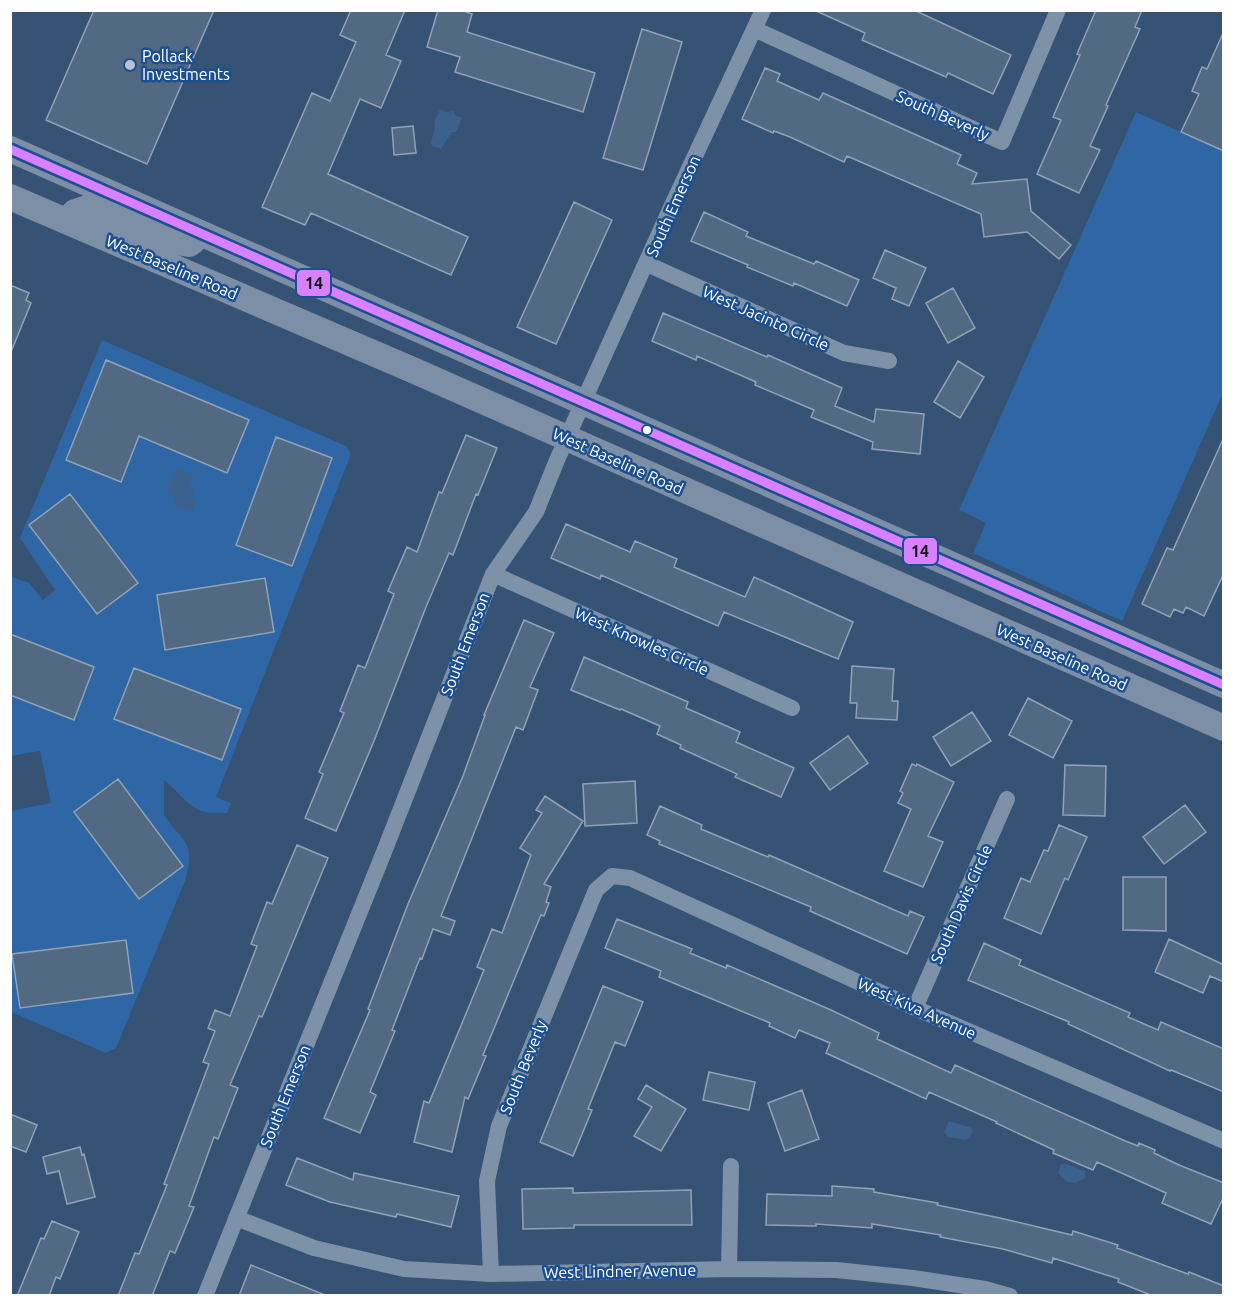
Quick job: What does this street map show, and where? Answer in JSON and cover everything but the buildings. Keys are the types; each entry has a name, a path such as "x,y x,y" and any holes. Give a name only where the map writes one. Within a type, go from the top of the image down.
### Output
{"main road":[{"path":"10,149 1224,685"},
{"name":"West Baseline Road","path":"10,197 404,366 1224,728"},
{"path":"66,221 75,212 87,208 183,243 189,244 203,234"}],"street":[{"name":"South Emerson","path":"205,1296 386,846 492,574 536,512 567,439 763,10"},
{"name":"South Beverly","path":"754,29 1002,142 1058,10"},
{"name":"West Jacinto Circle","path":"647,264 844,353 889,361"},
{"name":"West Knowles Circle","path":"492,574 792,708"},
{"name":"South Davis Circle","path":"915,1008 1007,799"},
{"name":"South Beverly","path":"491,1274 487,1181 499,1126 596,890 612,876"},
{"name":"West Kiva Avenue","path":"612,876 630,878 915,1008 1224,1141"},
{"path":"729,1269 731,1166"},
{"name":"West Lindner Avenue","path":"236,1218 314,1248 404,1269 491,1274 729,1269 858,1272 985,1289 1010,1296"}],"shaded area":[{"path":"440,109 446,112 453,111 455,115 462,118 456,132 452,132 441,149 432,146 431,143 434,122"},
{"path":"1136,112 1223,151 1223,393 1122,621 973,553 986,523 959,510"},
{"path":"102,340 346,446 351,454 216,797 231,803 227,813 205,812 197,809 164,780 164,815 186,844 189,858 188,868 185,881 116,1048 106,1053 11,1012 11,811 51,803 40,751 11,756 10,695 74,719 94,668 11,634 10,582 12,577 29,583 43,600 55,590 20,538","holes":["106,360 161,383 120,482 66,460","179,391 248,420 227,473 157,444","275,437 332,458 292,566 236,544","30,525 138,583 97,614","265,578 273,632 165,649 157,595","133,669 241,709 222,760 114,719","118,779 183,866 139,899 74,812","126,940 133,993 20,1008 13,955"]},
{"path":"177,468 193,476 188,486 195,489 192,497 197,500 192,512 173,504 175,497 168,493"},
{"path":"949,1121 972,1128 972,1134 966,1140 948,1137 944,1132"},
{"path":"1061,1164 1085,1171 1085,1178 1076,1183 1067,1182 1058,1173"}],"transit line":[{"name":"14","path":"10,149 1224,685"}],"place":[{"name":"Pollack Investments","path":"130,65"}]}
